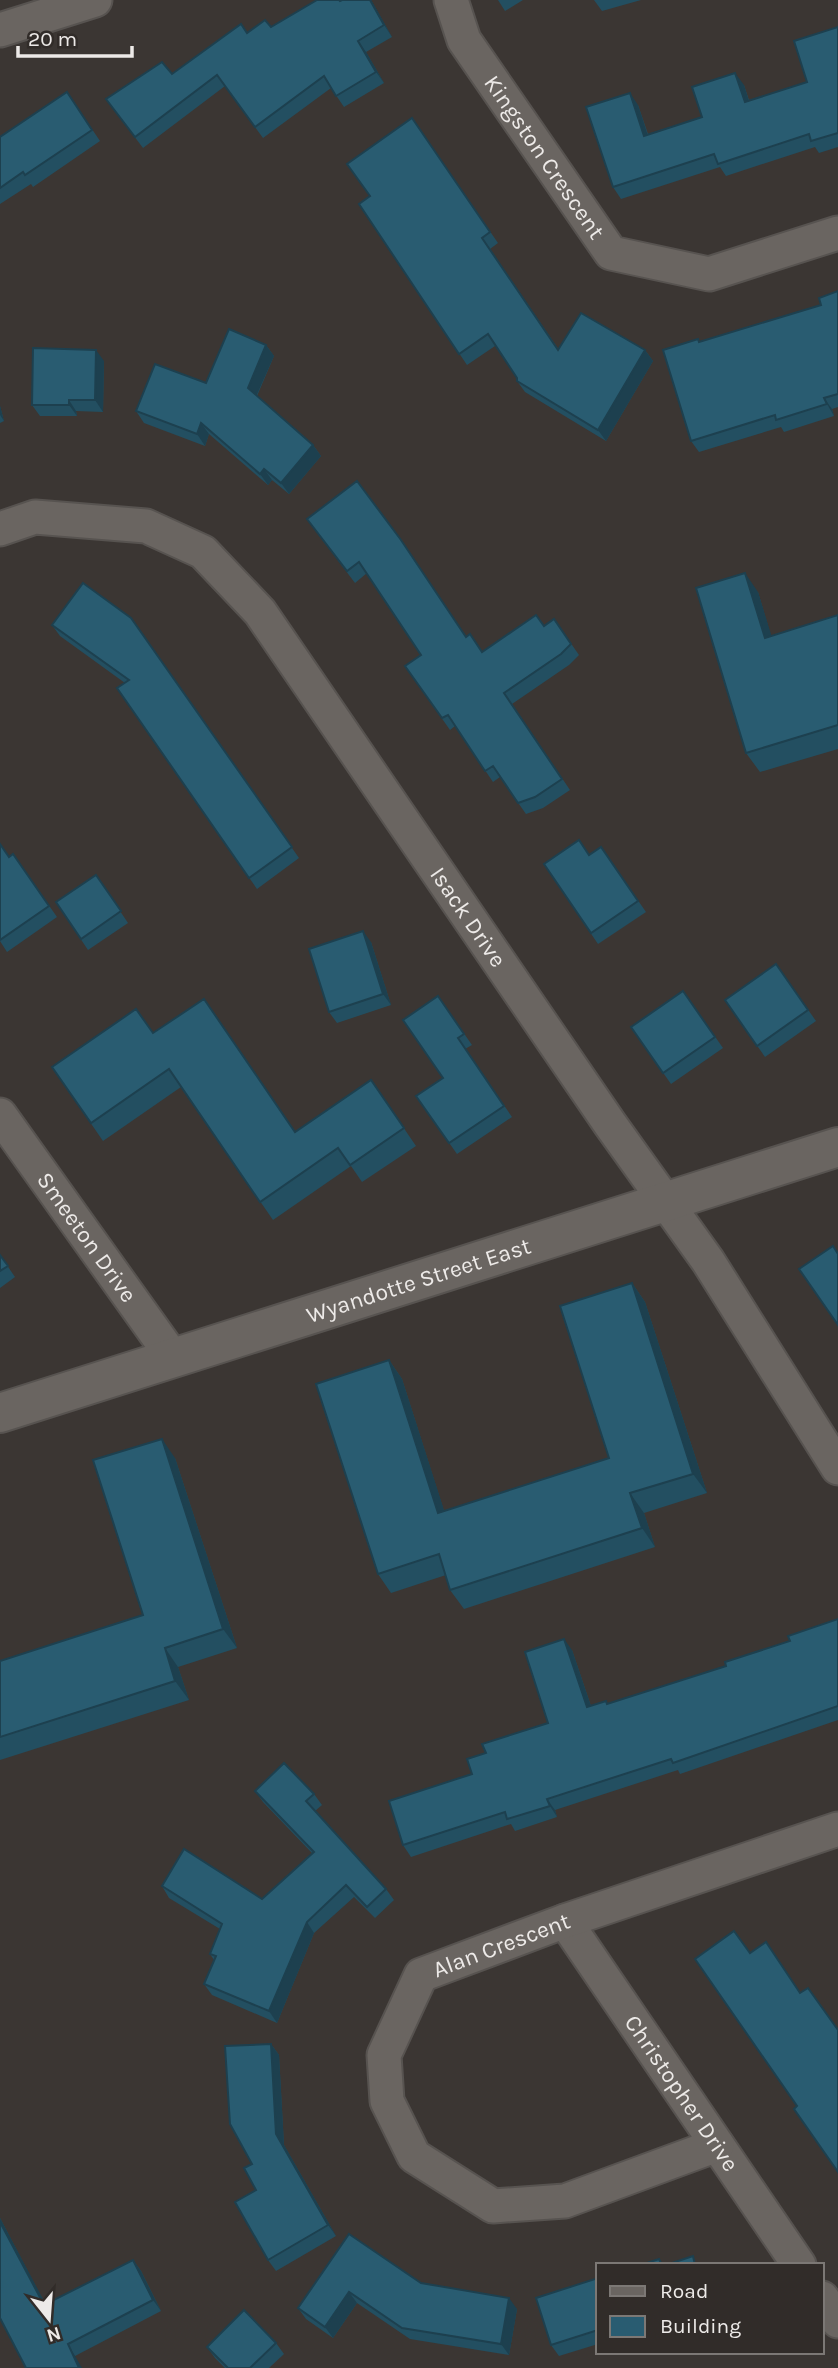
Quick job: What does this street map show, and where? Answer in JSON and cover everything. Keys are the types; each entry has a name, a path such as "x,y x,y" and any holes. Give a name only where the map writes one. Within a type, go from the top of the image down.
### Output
{"street":[{"path":"0,30 95,0"},
{"name":"Kingston Crescent","path":"451,0 464,40 611,253 709,274 838,233"},
{"name":"Isack Drive","path":"0,529 35,517 146,526 203,552 260,612 708,1262 838,1468"},
{"name":"Smeeton Drive","path":"0,1115 174,1359"},
{"name":"Wyandotte Street East","path":"0,1413 838,1147"},
{"name":"Alan Crescent","path":"717,2145 565,2201 494,2206 414,2156 387,2101 384,2055 421,1975 565,1921 838,1829"},
{"name":"Christopher Drive","path":"565,1921 798,2263"},
{"path":"824,2301 838,2321"}],"building":[{"path":"317,0 370,0 384,25 358,41 376,72 336,96 324,76 255,127 217,75 135,137 106,99 162,62 172,74 241,24 247,33 265,20 271,27"},
{"path":"838,27 838,133 811,141 809,134 718,164 714,154 613,187 586,107 630,93 644,136 702,117 692,87 735,73 745,102 807,82 794,41"},
{"path":"67,92 92,130 25,175 23,172 0,188 0,137"},
{"path":"412,118 490,232 482,238 558,350 581,313 645,350 598,430 517,381 488,334 459,354 359,204 370,196 347,164"},
{"path":"838,291 838,394 824,398 827,404 776,420 775,415 691,441 663,350 698,339 699,342 821,305 819,298"},
{"path":"229,329 266,345 248,388 313,445 281,483 264,469 260,474 201,423 197,434 136,411 155,364 206,383"},
{"path":"33,348 96,350 95,400 69,400 69,405 32,405"},
{"path":"357,481 401,540 466,637 470,634 482,652 536,615 544,626 554,619 571,644 561,654 504,693 562,779 535,797 518,803 493,766 485,771 448,715 442,718 405,666 421,655 359,562 347,571 307,519"},
{"path":"745,573 765,638 838,615 838,725 746,753 696,588"},
{"path":"83,583 131,618 292,847 249,878 117,688 129,680 52,625"},
{"path":"579,840 589,855 601,847 638,901 591,933 544,864"},
{"path":"0,844 9,857 13,854 49,906 0,940"},
{"path":"96,875 121,911 81,939 56,902"},
{"path":"363,931 383,994 329,1012 309,949"},
{"path":"776,964 808,1010 757,1046 725,1000"},
{"path":"683,991 715,1037 663,1073 631,1027"},
{"path":"438,996 464,1034 458,1038 504,1106 449,1143 416,1096 443,1078 403,1020"},
{"path":"204,999 295,1132 371,1080 404,1128 350,1165 338,1148 260,1202 169,1069 91,1123 52,1067 136,1009 153,1033"},
{"path":"833,1246 838,1254 838,1325 799,1269"},
{"path":"0,1255 8,1266 0,1271"},
{"path":"632,1283 693,1474 630,1493 642,1528 450,1590 439,1554 378,1574 316,1384 389,1360 438,1513 609,1458 560,1306"},
{"path":"162,1439 223,1629 165,1648 175,1681 0,1737 0,1661 143,1615 93,1460"},
{"path":"838,1619 838,1706 673,1763 671,1759 547,1799 550,1806 507,1819 505,1812 403,1845 389,1801 472,1774 467,1759 486,1753 482,1744 548,1723 525,1652 564,1639 587,1707 606,1701 607,1704 726,1666 725,1662 790,1641 788,1636"},
{"path":"284,1763 314,1794 306,1801 386,1889 367,1907 346,1885 307,1922 269,2011 204,1984 216,1956 210,1954 222,1924 162,1886 184,1849 262,1899 314,1852 255,1791"},
{"path":"734,1931 750,1953 766,1942 800,1993 808,1988 838,2030 838,2172 794,2109 797,2106 695,1959"},
{"path":"271,2044 276,2134 328,2225 268,2260 235,2202 256,2190 244,2168 252,2164 230,2124 225,2046"},
{"path":"0,2222 44,2305 133,2260 153,2300 68,2344 79,2368 26,2368 0,2318"},
{"path":"349,2234 421,2283 509,2298 501,2344 402,2328 349,2292 325,2327 298,2308"},
{"path":"693,2256 695,2263 672,2263"},
{"path":"596,2279 596,2331 551,2345 536,2298"},
{"path":"244,2310 276,2343 250,2368 228,2368 207,2347"}]}
